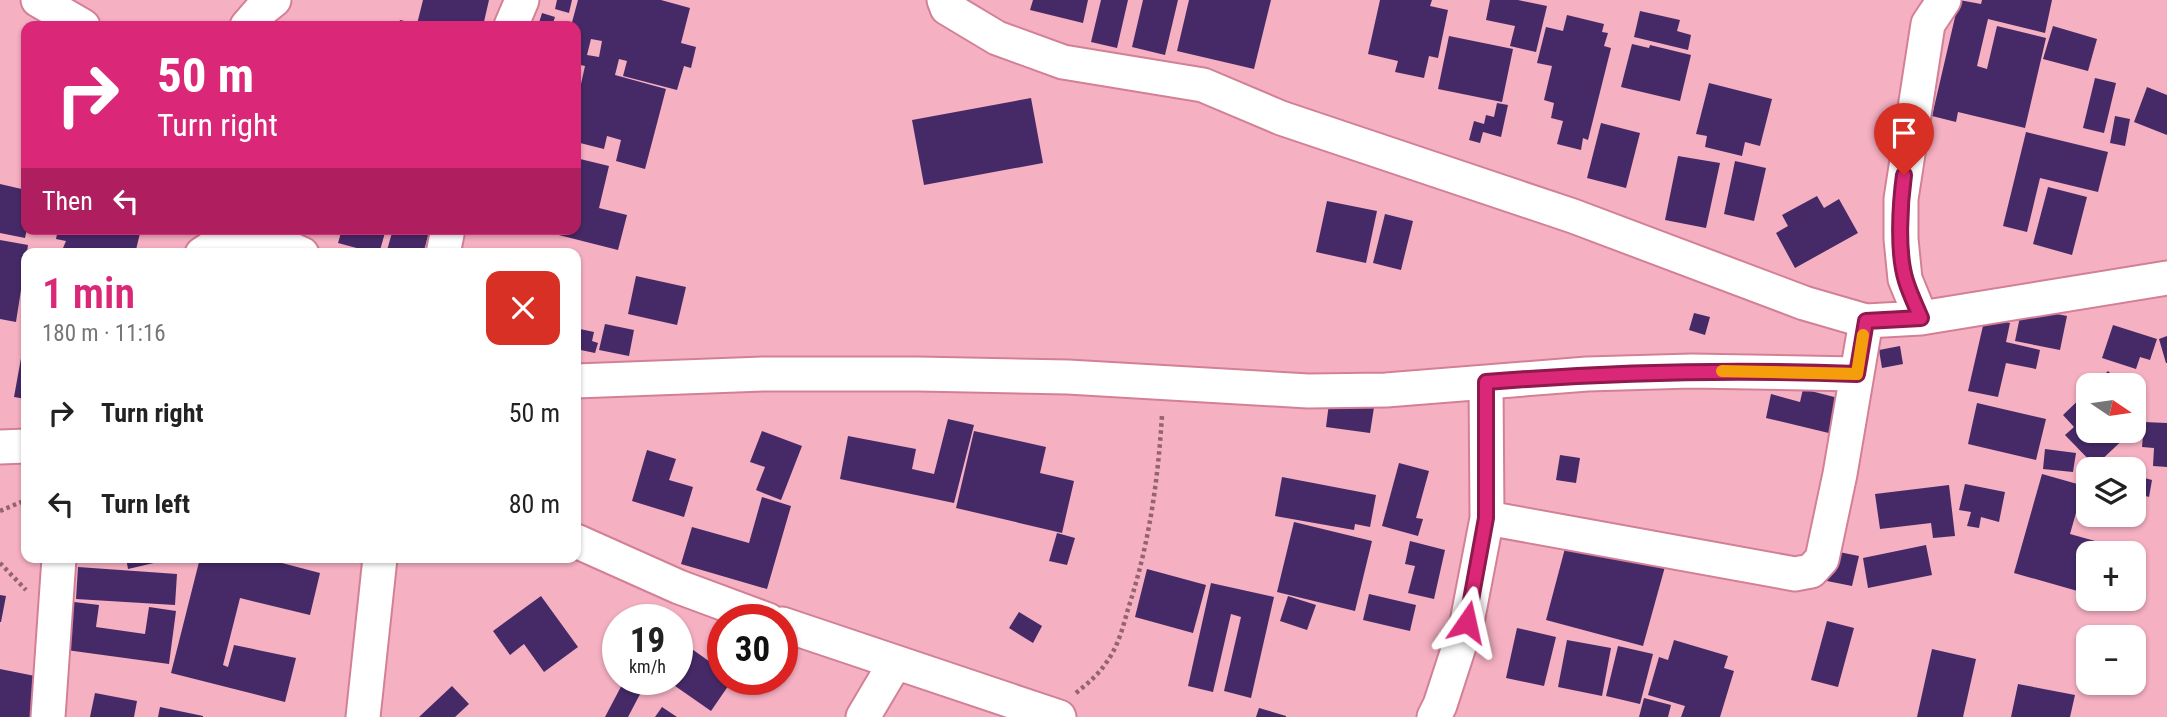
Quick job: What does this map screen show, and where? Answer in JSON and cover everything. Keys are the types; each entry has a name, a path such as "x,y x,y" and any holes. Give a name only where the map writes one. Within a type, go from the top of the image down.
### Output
{"street":[{"path":"38,0 74,21"},
{"path":"251,21 274,0"},
{"path":"513,21 522,0"},
{"path":"944,0 947,8 997,38 1063,62 1203,85 1294,122 1573,216 1804,303 1866,321 1921,318 2167,278"},
{"path":"1921,318 1905,279 1901,199 1928,24 1944,0"},
{"path":"210,248 226,235"},
{"path":"245,235 271,240 289,248"},
{"path":"1486,518 1795,574 1811,571 1822,559 1840,474 1866,321"},
{"path":"581,381 763,374 918,374 1068,377 1308,391 1386,390 1587,374 1692,371 1857,374"},
{"path":"1434,717 1467,622 1486,518 1486,382"},
{"path":"0,447 21,446"},
{"path":"581,543 679,587 725,604"},
{"path":"48,717 59,563"},
{"path":"363,717 379,563"},
{"path":"798,630 1055,715"},
{"path":"863,717 895,663"}],"path":[{"path":"1055,715 1107,663 1118,640 1149,533 1158,470 1164,382"},
{"path":"0,511 21,502"}],"building":[{"path":"423,0 489,0 484,21 418,21"},
{"path":"557,0 572,0 569,13 555,9"},
{"path":"578,0 661,0 690,8 681,43 696,47 691,68 684,66 677,90 623,76 627,61 619,59 615,75 666,89 645,169 616,161 621,140 607,136 604,149 581,143 581,84 585,66 581,65 581,21 572,21","holes":["591,39 602,41 599,57 587,55"]},
{"path":"1033,0 1088,0 1083,23 1030,10"},
{"path":"1101,0 1128,0 1117,48 1091,42"},
{"path":"1143,0 1178,0 1165,55 1132,47"},
{"path":"1189,0 1271,0 1254,69 1177,51"},
{"path":"1380,0 1432,0 1430,6 1448,10 1438,58 1429,56 1424,78 1395,72 1398,61 1368,54"},
{"path":"1490,0 1518,0 1547,6 1536,52 1510,46 1515,26 1486,20"},
{"path":"1959,0 1981,4 1982,0 2052,0 2045,33 1988,19 1977,66 1987,69 1997,26 2046,38 2025,128 1958,112 1956,122 1932,116"},
{"path":"1640,11 1680,20 1677,31 1691,35 1688,50 1634,37"},
{"path":"542,13 555,17 554,21 540,21"},
{"path":"1567,15 1604,24 1602,32 1608,33 1604,46 1611,48 1588,140 1583,138 1581,150 1557,144 1563,121 1551,118 1554,103 1544,100 1552,66 1537,63 1546,27 1563,31"},
{"path":"2053,26 2097,39 2088,71 2043,59"},
{"path":"1449,36 1513,49 1502,102 1438,89"},
{"path":"1632,44 1649,48 1650,45 1691,55 1680,101 1621,87"},
{"path":"2095,78 2116,83 2104,133 2083,128"},
{"path":"1709,83 1772,99 1760,146 1745,142 1742,156 1705,147 1707,136 1696,134"},
{"path":"2147,87 2167,95 2167,135 2134,122"},
{"path":"1031,98 1043,163 924,185 912,120"},
{"path":"1497,103 1508,105 1501,137 1483,132 1480,143 1469,140 1474,121 1484,124 1486,115 1494,117"},
{"path":"2115,116 2130,119 2125,146 2110,143"},
{"path":"1601,123 1640,133 1626,188 1587,178"},
{"path":"2026,132 2108,152 2098,192 2040,178 2027,232 2003,226"},
{"path":"1678,156 1720,163 1706,228 1665,220"},
{"path":"581,159 609,166 599,208 627,215 618,250 559,235 581,235"},
{"path":"1735,161 1766,168 1754,221 1724,214"},
{"path":"0,184 21,189 21,235 26,235 25,238 0,233"},
{"path":"2048,187 2087,197 2072,255 2033,244"},
{"path":"1817,196 1824,208 1839,199 1858,233 1795,268 1776,233 1788,226 1782,215"},
{"path":"1327,201 1377,211 1366,263 1316,252"},
{"path":"1385,214 1413,221 1401,270 1373,263"},
{"path":"57,235 140,235 136,248 63,248 66,241 56,239"},
{"path":"340,235 384,235 381,248 357,248 338,243"},
{"path":"391,235 428,235 425,248 388,248"},
{"path":"0,240 28,245 28,248 21,248 21,290 16,322 0,319"},
{"path":"636,276 686,287 677,325 628,314"},
{"path":"2022,307 2067,316 2060,350 2015,341"},
{"path":"1694,313 1710,317 1705,335 1689,330"},
{"path":"1985,317 2010,323 2006,342 2040,350 2036,369 2006,363 1998,397 1968,391"},
{"path":"605,324 634,330 629,356 599,350"},
{"path":"2113,325 2157,339 2150,360 2140,357 2136,369 2102,358"},
{"path":"581,329 594,332 592,341 598,343 595,353 581,350"},
{"path":"2167,336 2167,363 2166,363 2159,339"},
{"path":"1900,346 1903,364 1882,368 1879,350"},
{"path":"21,358 21,398 14,397"},
{"path":"1803,389 1846,400 1837,435 1766,418 1771,394 1800,402"},
{"path":"1330,395 1375,401 1370,433 1326,427"},
{"path":"1977,403 2046,419 2036,460 1968,444"},
{"path":"2076,403 2076,443 2119,443 2105,457 2086,457 2065,435 2074,427 2063,415"},
{"path":"948,419 974,425 954,503 840,479 848,436 916,449 912,469 934,474"},
{"path":"2146,422 2167,423 2167,467 2153,466 2154,448 2142,447 2142,443 2146,443"},
{"path":"762,431 802,446 781,500 756,490 765,467 750,462"},
{"path":"974,431 1046,447 1040,473 1074,481 1062,533 956,508"},
{"path":"2045,449 2076,453 2073,472 2043,469"},
{"path":"647,450 676,459 669,480 693,487 684,517 632,501"},
{"path":"1560,455 1580,458 1576,483 1556,480"},
{"path":"1399,463 1429,471 1416,518 1423,519 1418,536 1382,526"},
{"path":"2042,474 2076,484 2076,513 2070,534 2095,541 2076,541 2076,591 2014,573"},
{"path":"1282,477 1376,495 1370,527 1355,524 1354,530 1275,516"},
{"path":"2146,478 2152,480 2149,497 2146,496"},
{"path":"1965,484 2005,492 1999,522 1981,517 1979,528 1967,526 1971,512 1959,510"},
{"path":"1949,485 1955,536 1933,538 1931,523 1880,529 1875,494"},
{"path":"762,497 791,506 767,589 681,564 692,527 749,543"},
{"path":"1294,522 1372,541 1355,611 1277,592"},
{"path":"1057,533 1075,538 1067,565 1049,561"},
{"path":"1568,537 1666,563 1643,646 1546,620"},
{"path":"1410,541 1445,550 1434,599 1408,593 1415,566 1405,564"},
{"path":"1926,545 1932,575 1868,588 1863,558"},
{"path":"1834,551 1859,556 1852,586 1827,581"},
{"path":"127,563 154,563 128,569"},
{"path":"199,563 282,563 320,573 310,615 240,598 223,665 228,667 234,645 296,658 285,702 171,673"},
{"path":"78,567 177,574 175,605 76,599"},
{"path":"1147,569 1206,585 1193,633 1135,617"},
{"path":"1211,583 1274,597 1251,698 1224,691 1241,617 1231,614 1213,692 1188,686"},
{"path":"1369,594 1416,605 1410,631 1363,620"},
{"path":"0,595 6,596 1,622 0,622"},
{"path":"541,596 578,647 544,672 524,644 510,655 493,631"},
{"path":"1288,596 1316,605 1307,630 1280,621"},
{"path":"66,601 99,605 96,627 145,634 149,607 176,611 169,664 59,649"},
{"path":"1019,612 1042,626 1033,643 1009,628"},
{"path":"1827,621 1854,628 1838,687 1811,680"},
{"path":"1517,628 1556,637 1544,686 1506,678"},
{"path":"1567,640 1611,648 1602,696 1558,687"},
{"path":"1674,640 1728,656 1724,668 1734,671 1720,717 1681,717 1685,706 1648,695 1659,657 1668,660"},
{"path":"1618,646 1653,654 1640,704 1606,696"},
{"path":"1932,649 1976,659 1963,717 1917,717"},
{"path":"693,650 707,660 707,695 722,695 711,711 688,695 693,695"},
{"path":"0,669 40,677 31,717 0,717"},
{"path":"2018,684 2075,695 2070,717 2011,717"},
{"path":"452,686 469,704 455,717 419,717"},
{"path":"95,693 137,701 134,717 90,717"},
{"path":"617,695 640,695 628,717 605,717"},
{"path":"1644,698 1671,705 1668,717 1639,717"},
{"path":"160,707 203,716 203,717 158,717"},
{"path":"662,707 677,717 655,717"},
{"path":"1259,708 1286,716 1286,717 1256,717"}],"slow traffic":[{"path":"1722,371 1857,374 1863,335"}],"route":[{"path":"1467,622 1486,518 1486,382 1587,374 1692,371 1857,374 1866,321 1921,318 1905,279 1901,239 1904,175"}]}
